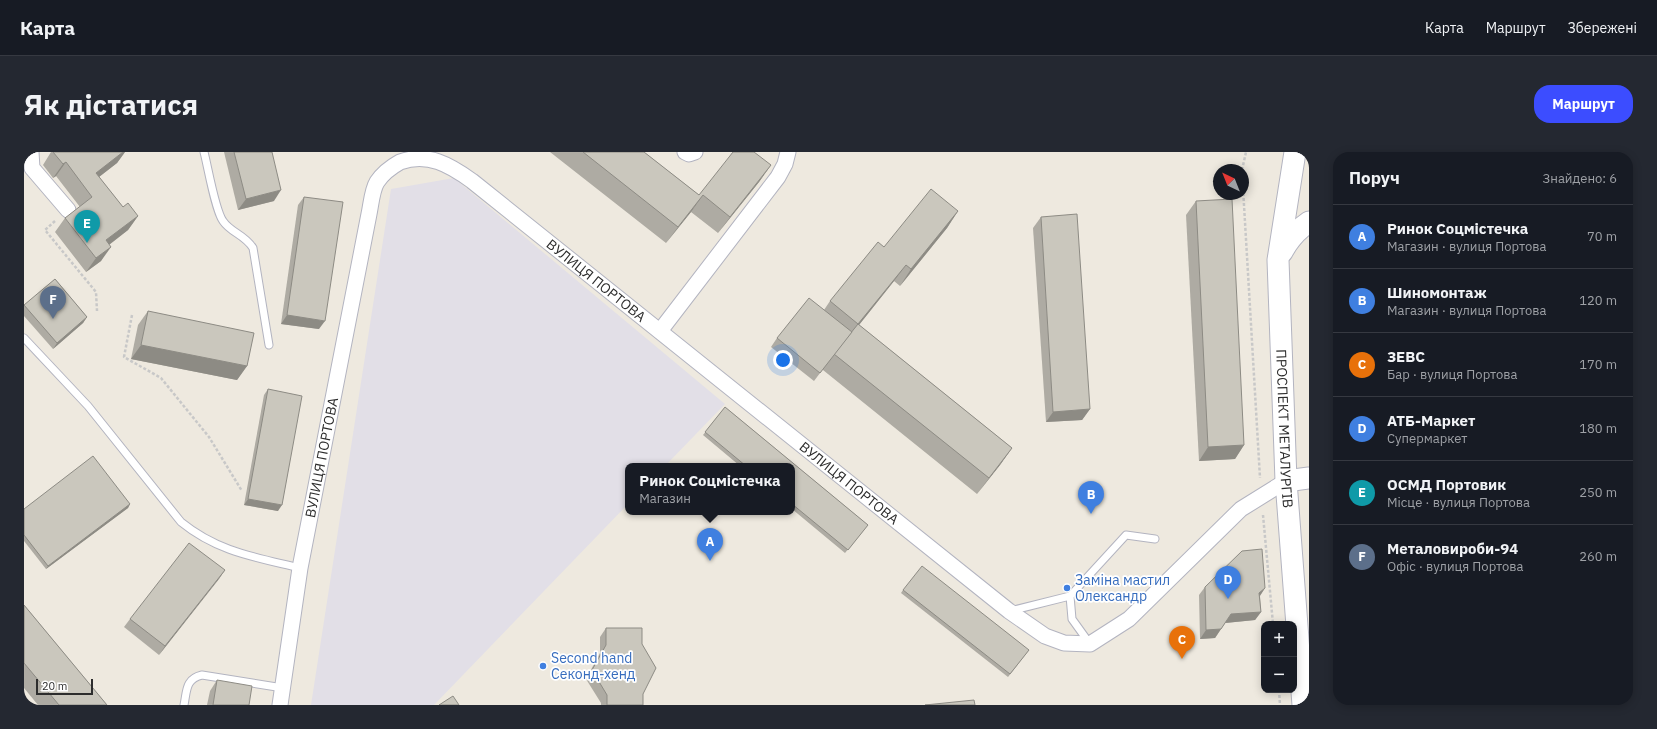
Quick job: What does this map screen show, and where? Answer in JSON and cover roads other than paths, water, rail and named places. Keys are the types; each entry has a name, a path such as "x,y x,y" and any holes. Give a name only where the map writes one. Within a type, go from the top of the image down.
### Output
{"main road":[{"name":"ПРОСПЕКТ МЕТАЛУРГІВ","path":"1295,152 1278,260 1286,481 1303,705"},
{"path":"1278,260 1289,239 1309,222"},
{"path":"1286,481 1309,478"}],"street":[{"path":"31,152 32,168 68,210"},
{"path":"685,152 689,154 695,152"},
{"path":"660,330 778,177 785,164 788,152"},
{"name":"ВУЛИЦЯ ПОРТОВА","path":"280,705 300,568 369,214 377,183 389,167 409,154 428,156 450,165 472,181 660,330 1009,611 1045,636 1064,643 1090,644"},
{"path":"1090,644 1129,619 1240,510 1286,481"}],"lane":[{"path":"204,152 220,216 226,226 243,237 253,248 269,345"},
{"path":"24,338 88,406 181,522 196,534 233,552 300,568"},
{"path":"1009,611 1070,596 1126,535 1155,539"},
{"path":"1070,596 1072,619 1090,644"},
{"path":"184,705 188,684 192,678 202,675 283,688"}],"place":[{"name":"ОСМД Портовик","path":"87,243"},
{"name":"Металовироби-94","path":"53,319"},
{"name":"Шиномонтаж","path":"1091,514"},
{"name":"Ринок Соцмістечка","path":"710,561"},
{"name":"Заміна мастил Олександр","path":"1067,588"},
{"name":"АТБ-Маркет","path":"1228,599"},
{"name":"ЗЕВС","path":"1182,659"},
{"name":"Second hand Секонд-хенд","path":"543,666"}]}
